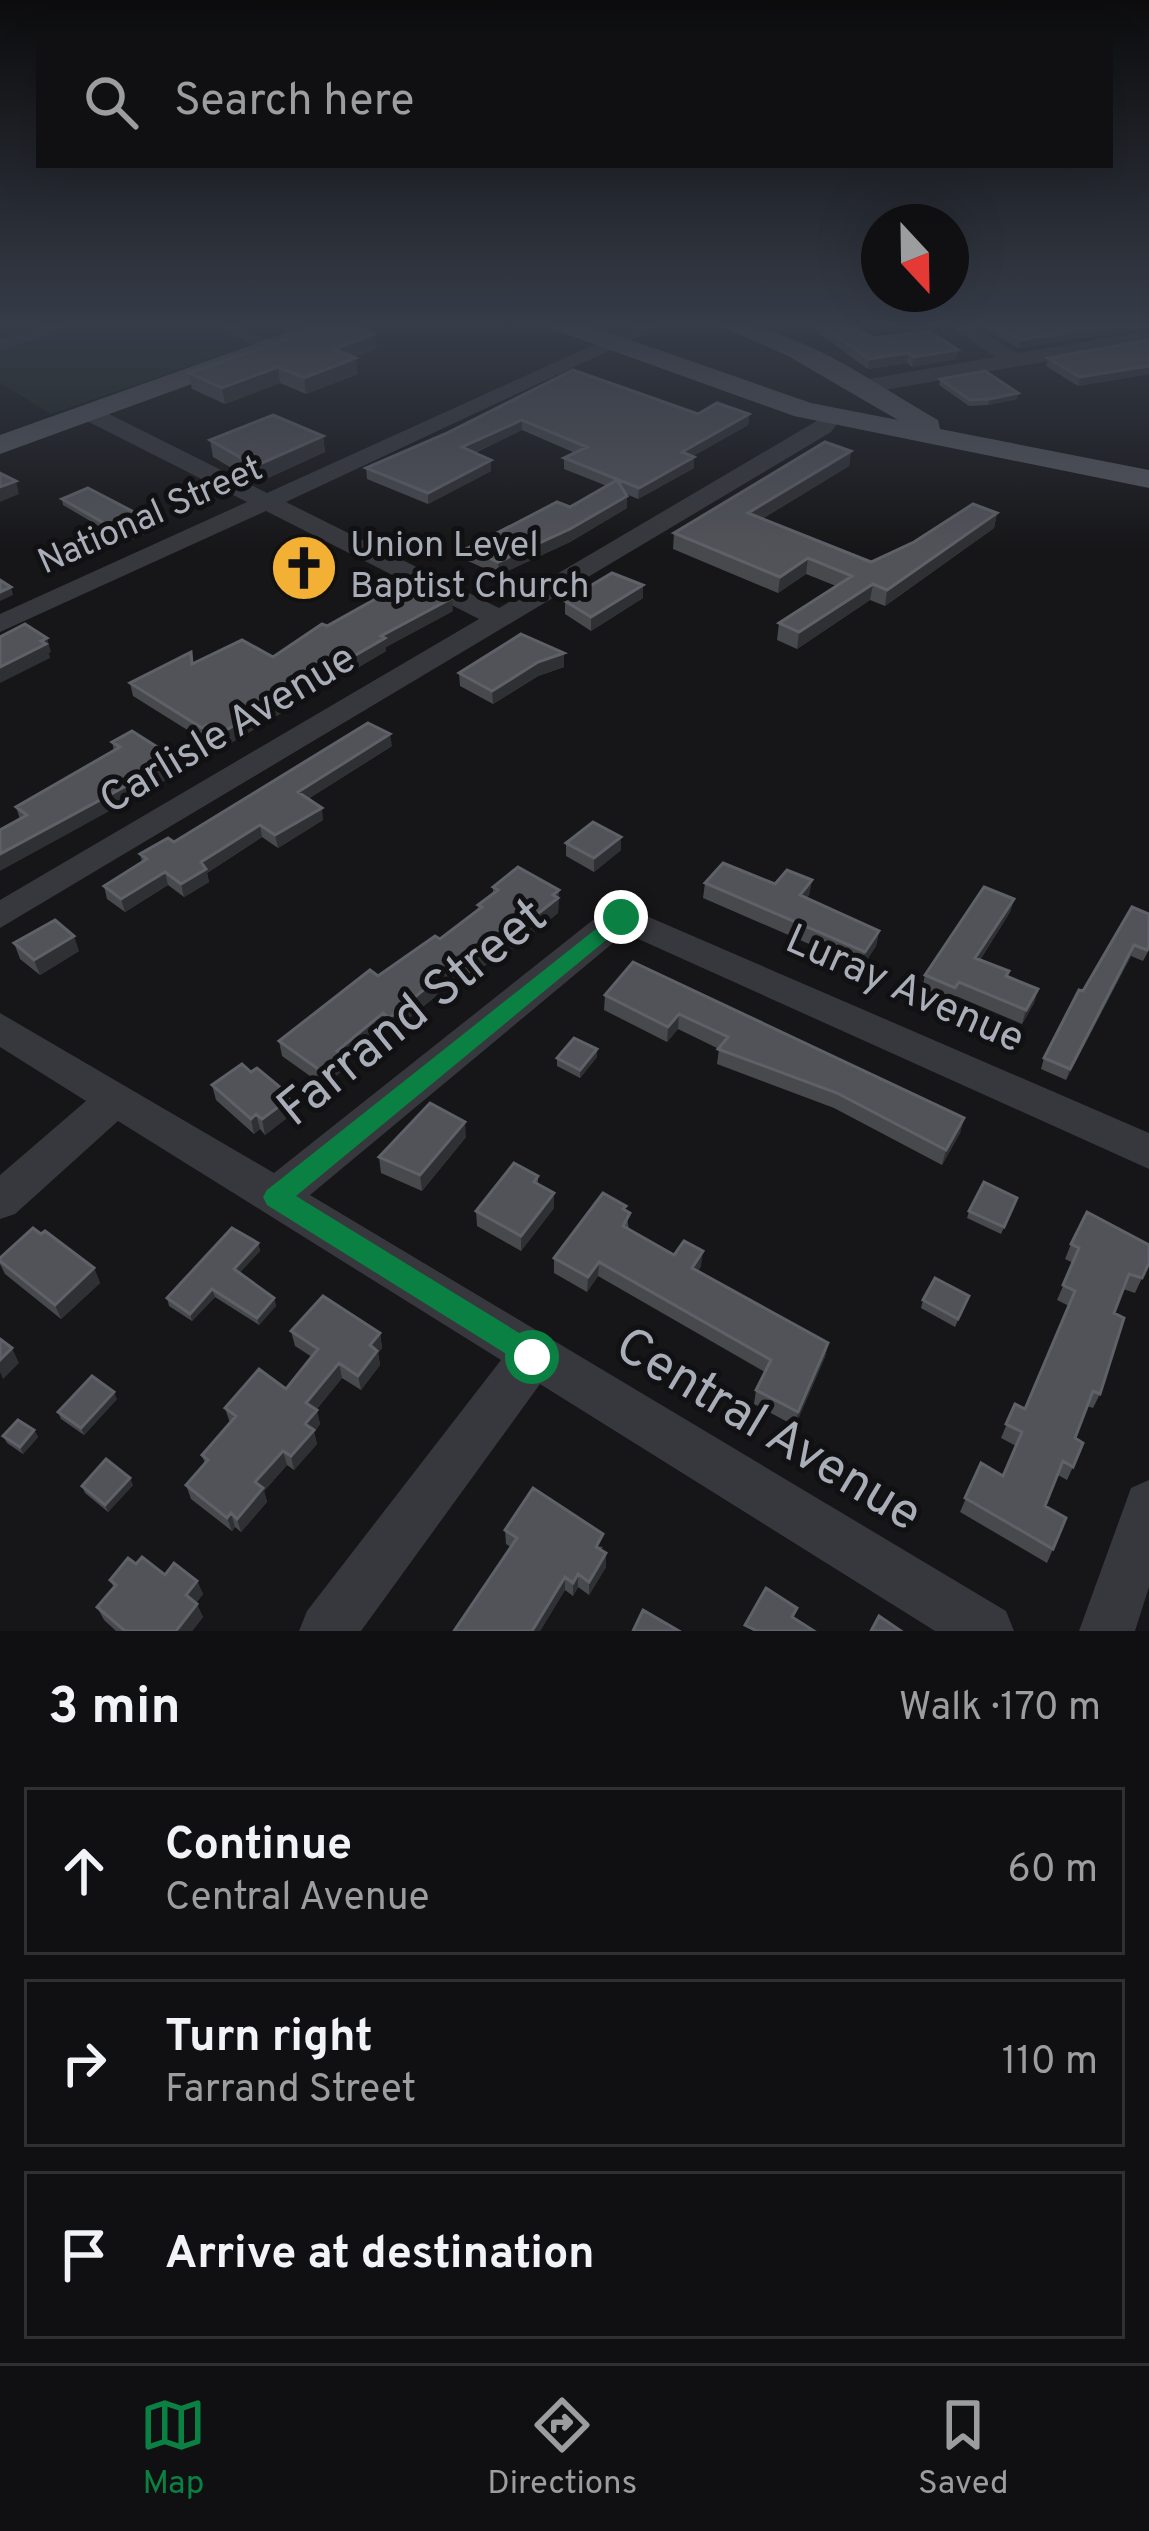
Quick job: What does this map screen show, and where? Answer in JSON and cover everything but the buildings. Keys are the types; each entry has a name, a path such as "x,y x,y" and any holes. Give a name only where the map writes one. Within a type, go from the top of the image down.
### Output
{"main road":[{"path":"0,446 123,399"},
{"path":"770,399 832,416 1149,478"},
{"name":"Carlisle Avenue","path":"832,416 854,399"},
{"path":"881,399 950,440"}],"street":[{"name":"National Street","path":"0,625 493,399"},
{"path":"87,412 500,619"},
{"name":"Carlisle Avenue","path":"0,916 823,428 832,416"},
{"name":"Luray Avenue","path":"621,917 1149,1152"},
{"name":"Farrand Street","path":"276,1197 621,917"},
{"name":"Central Avenue","path":"0,1028 986,1631"},
{"path":"0,1201 113,1101"},
{"path":"326,1631 532,1357"},
{"path":"1107,1631 1149,1506"}],"shaded area":[{"path":"27,399 94,399 51,414"}],"place":[{"name":"Union Level Baptist Church","path":"304,568"}],"route":[{"path":"532,1357 276,1197 621,917"}]}
